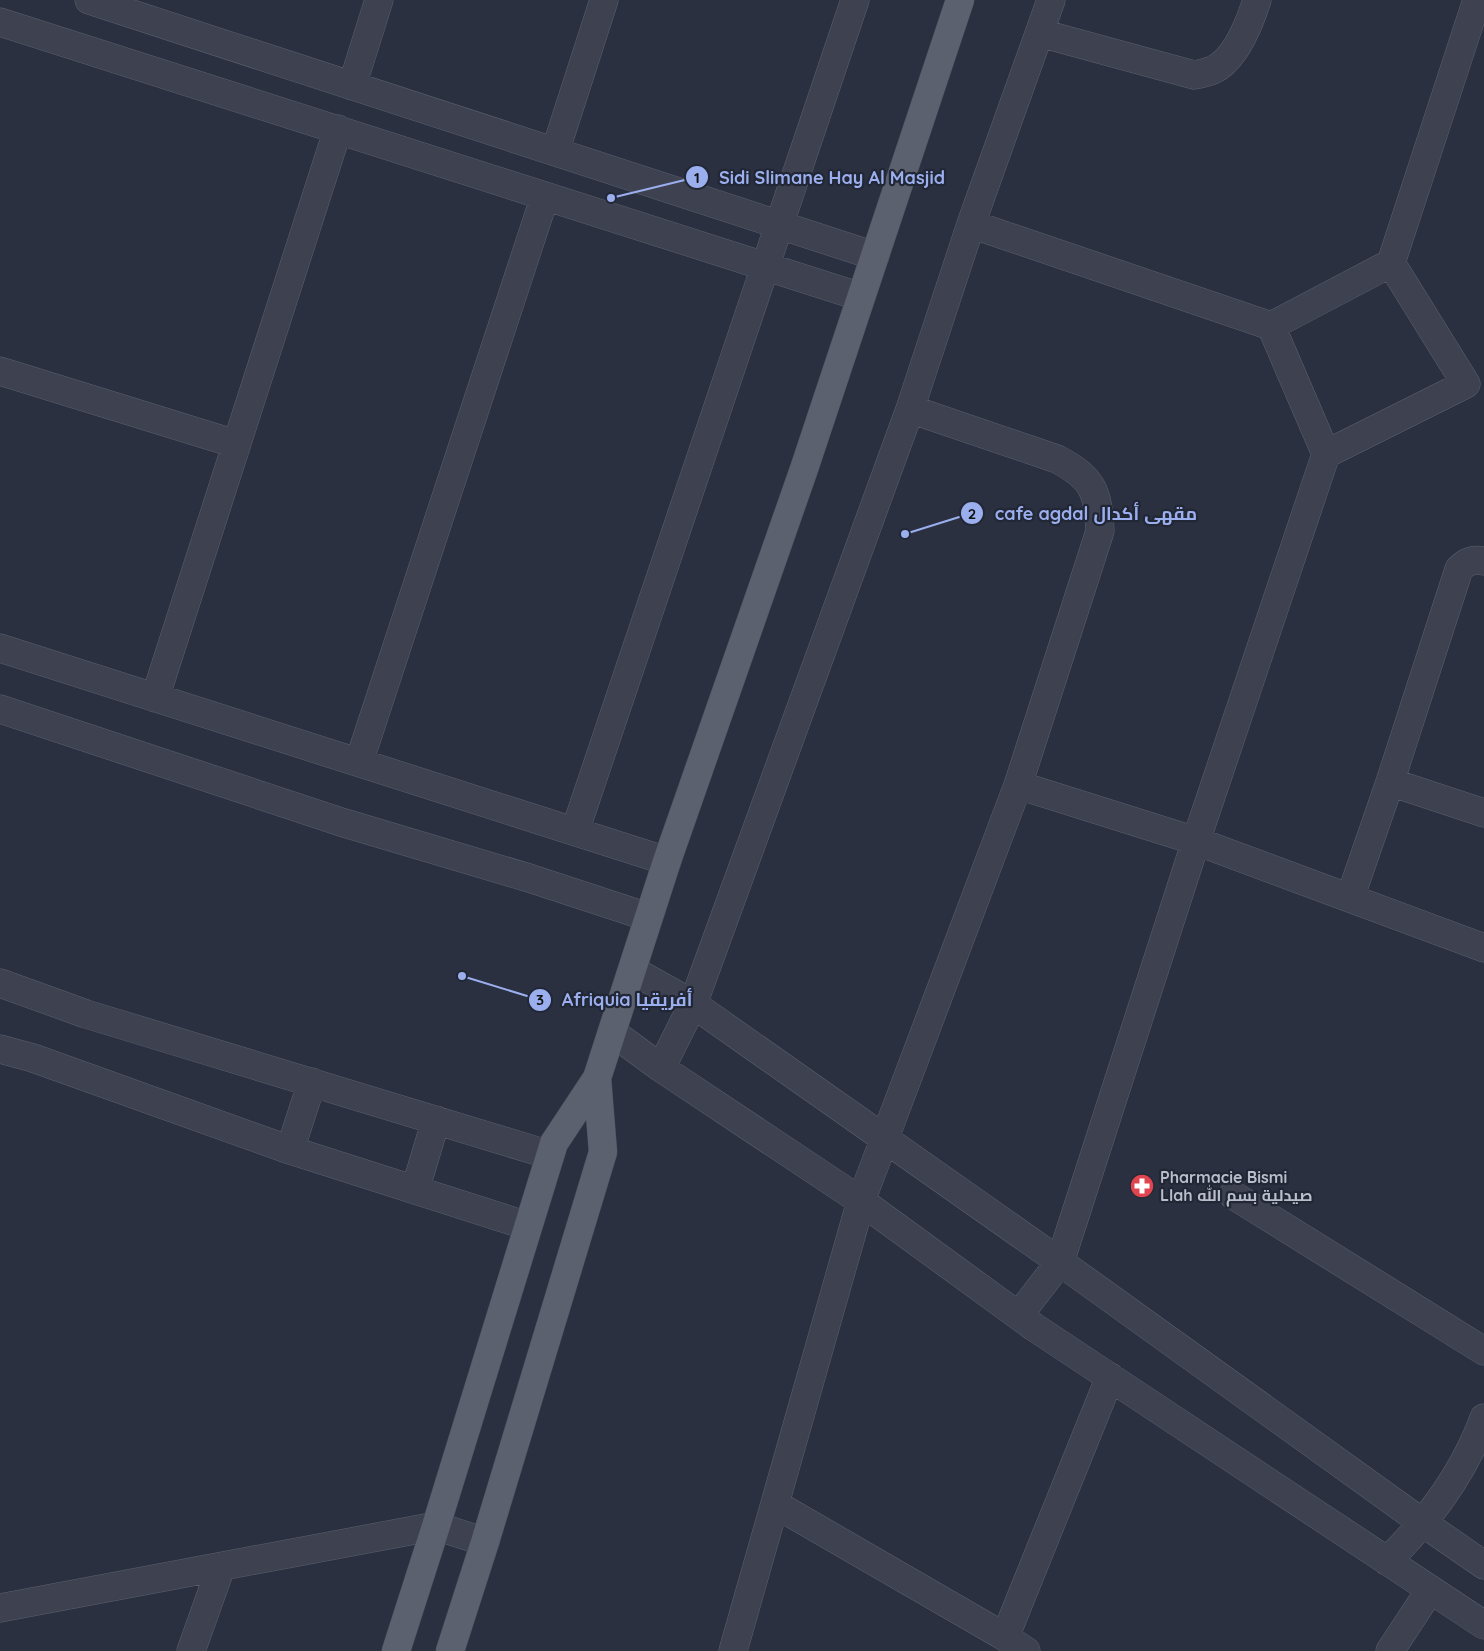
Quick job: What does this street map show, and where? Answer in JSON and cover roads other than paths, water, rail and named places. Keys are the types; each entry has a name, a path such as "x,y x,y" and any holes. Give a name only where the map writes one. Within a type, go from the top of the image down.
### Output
{"main road":[{"path":"396,1651 554,1143 597,1078 667,861 804,469 960,0"},
{"path":"450,1651 485,1542 603,1152 597,1078"}],"street":[{"path":"89,0 875,256"},
{"path":"352,86 379,0"},
{"path":"555,152 604,0"},
{"path":"576,831 855,0"},
{"path":"661,1068 693,1004 910,409 971,224 1051,0"},
{"path":"1040,33 1194,75 1215,69 1229,56 1242,36 1257,0"},
{"path":"971,224 1271,326 1391,264 1477,0"},
{"path":"0,22 861,297"},
{"path":"155,698 338,129"},
{"path":"360,762 545,196"},
{"path":"1326,454 1475,387 1391,264"},
{"path":"1019,1315 1060,1262 1196,841 1326,454 1271,326"},
{"path":"0,370 236,444"},
{"path":"733,1651 861,1201 1018,785 1100,531 1099,507 1094,492 1084,478 1072,467 1057,459 910,409"},
{"path":"1350,898 1459,569 1465,562 1472,560 1484,561"},
{"path":"0,648 667,861"},
{"path":"0,709 341,822 529,878 648,918"},
{"path":"1390,782 1484,812"},
{"path":"1018,785 1196,841 1484,948"},
{"path":"632,970 693,1004 1060,1262 1484,1565"},
{"path":"0,983 86,1014 550,1155"},
{"path":"612,1032 661,1068 861,1201 1034,1327 1484,1625"},
{"path":"0,1049 33,1058 290,1150 528,1226"},
{"path":"290,1150 312,1082"},
{"path":"415,1190 436,1120"},
{"path":"1233,1195 1484,1351"},
{"path":"775,1504 1016,1644 1110,1377"},
{"path":"1387,1561 1423,1523 1446,1492 1466,1458 1484,1418"},
{"path":"0,1608 436,1526 485,1542"},
{"path":"191,1651 221,1567"},
{"path":"1390,1651 1430,1590"}],"place":[{"name":"Sidi Slimane Hay Al Masjid","path":"611,198"},
{"name":"cafe agdal مقهى أكدال","path":"905,534"},
{"name":"Afriquia أفريقيا","path":"462,976"},
{"name":"Pharmacie Bismi Llah صيدلية بسم الله","path":"1142,1186"}]}
